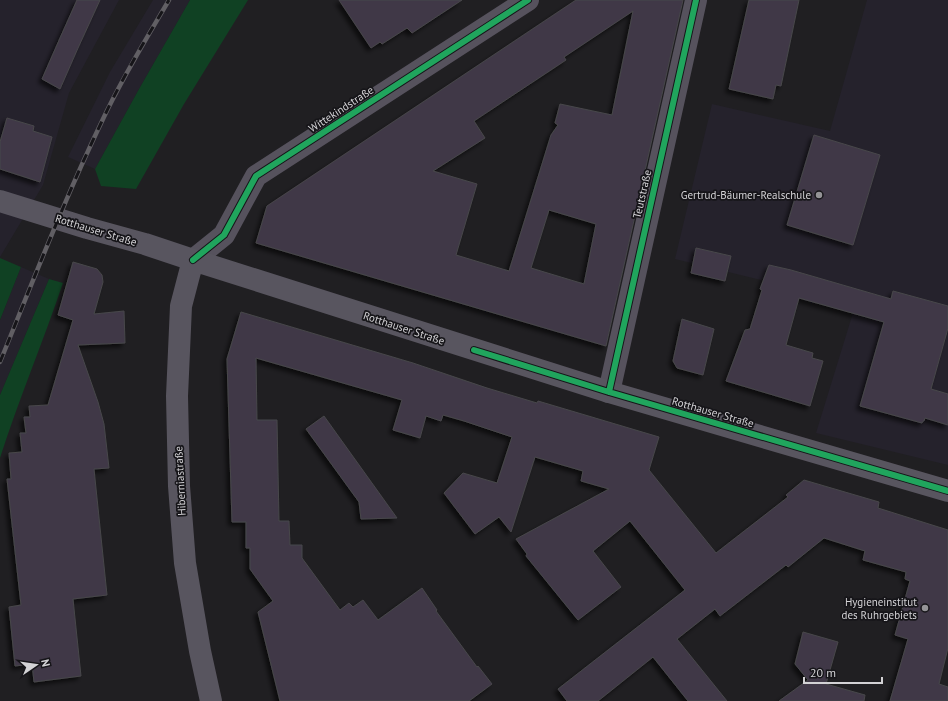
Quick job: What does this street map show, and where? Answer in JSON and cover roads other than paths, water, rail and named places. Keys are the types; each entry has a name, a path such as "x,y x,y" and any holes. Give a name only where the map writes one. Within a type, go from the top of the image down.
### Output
{"main road":[{"name":"Rotthauser Straße","path":"0,201 145,244 609,392 948,491"},
{"name":"Hiberniastraße","path":"192,260 181,306 177,396 179,486 185,563 200,651 211,701"}],"street":[{"name":"Wittekindstraße","path":"192,260 224,235 256,176 528,0"},
{"name":"Teutstraße","path":"609,392 696,0"}],"railway":[{"path":"0,362 76,179 110,104 134,59 169,0"}],"place":[{"name":"Gertrud-Bäumer-Realschule","path":"819,195"},
{"name":"Hygieneinstitut des Ruhrgebiets","path":"925,608"}]}
